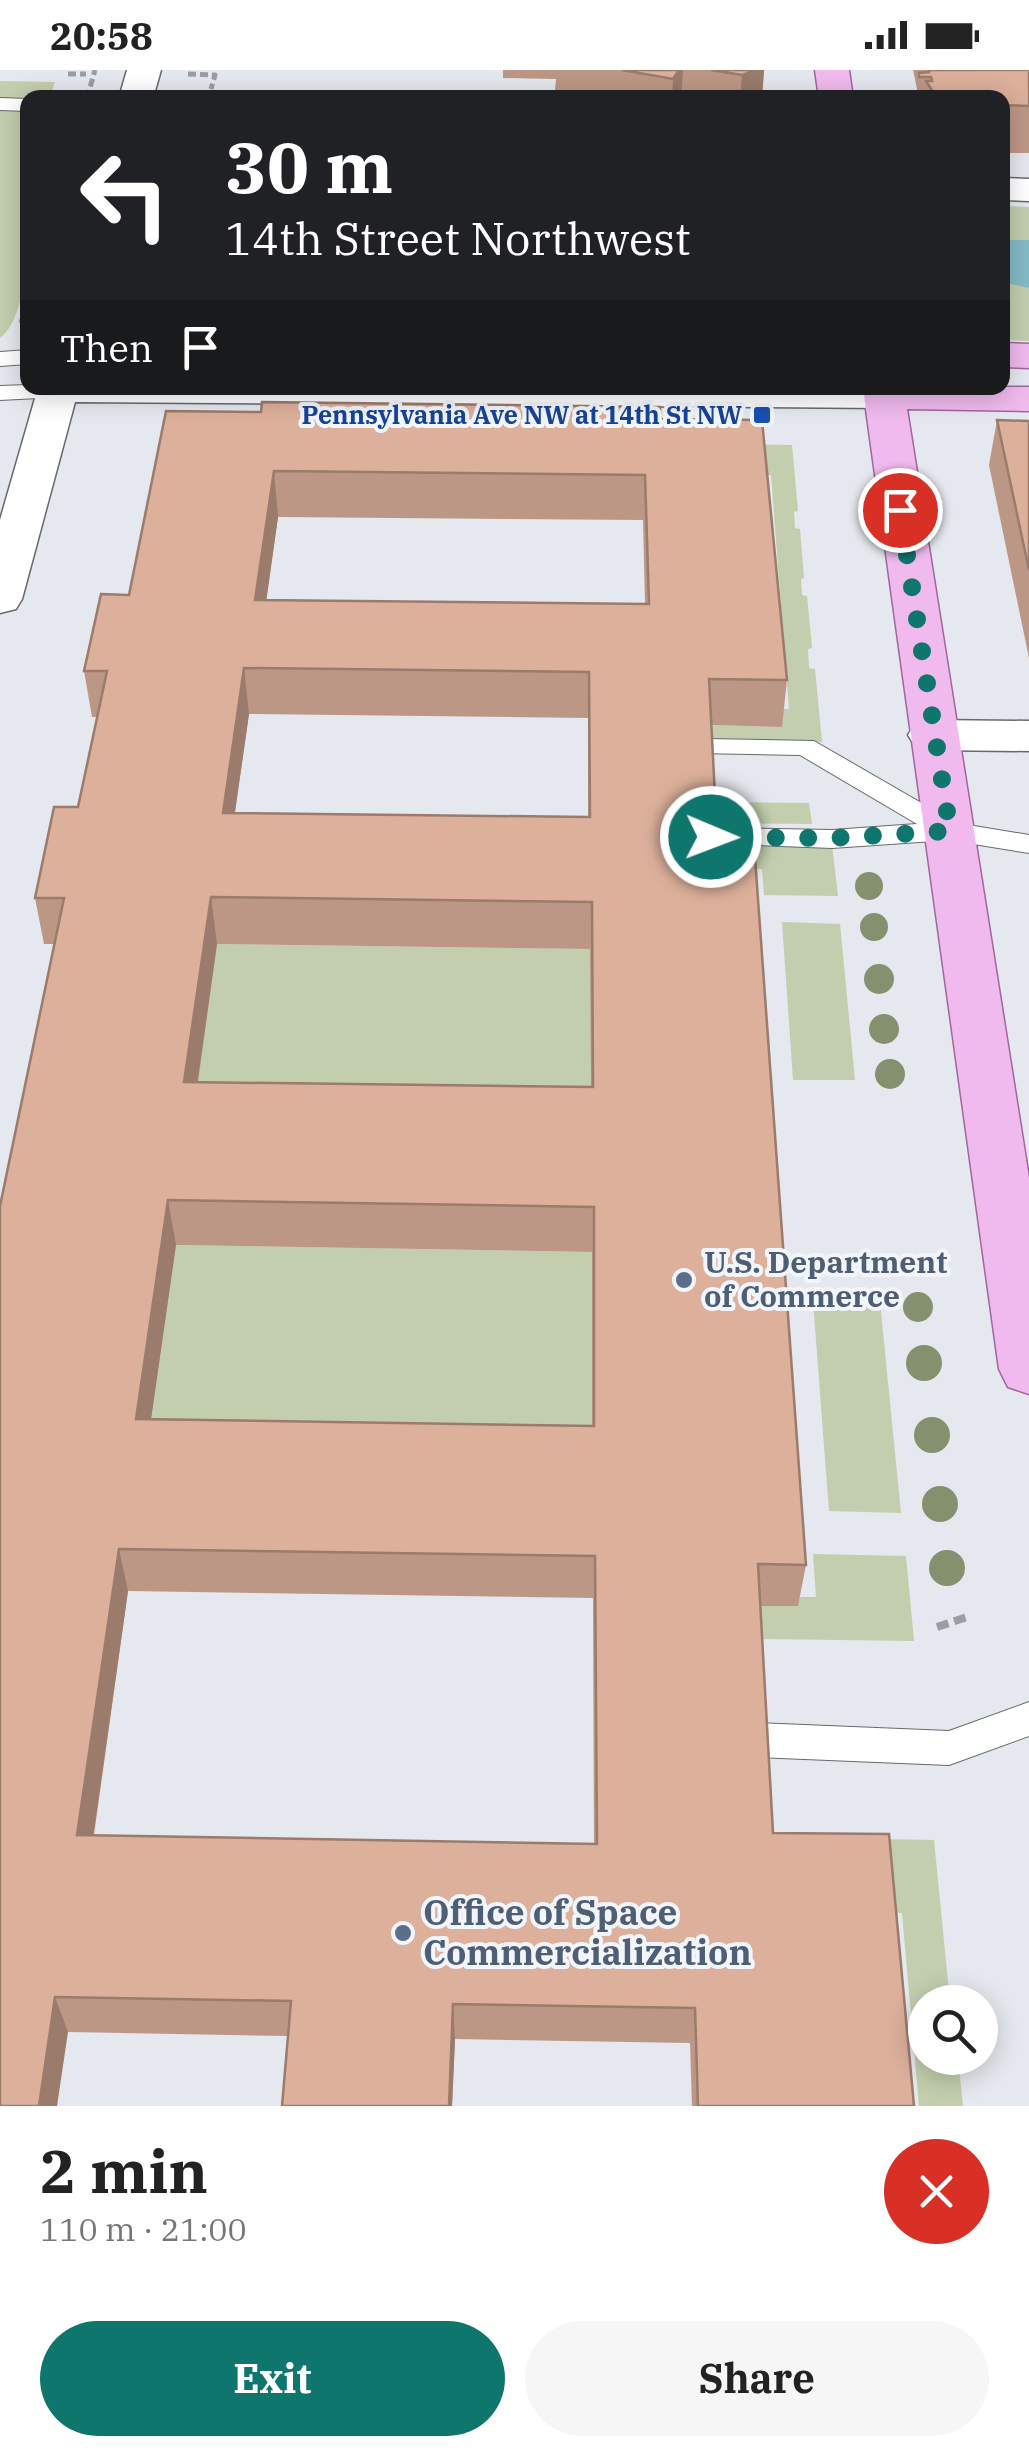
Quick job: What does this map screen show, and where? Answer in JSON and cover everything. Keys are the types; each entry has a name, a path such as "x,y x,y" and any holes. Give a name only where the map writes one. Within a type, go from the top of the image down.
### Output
{"main road":[{"path":"0,599 56,395"},
{"path":"884,395 1029,1370"},
{"path":"946,395 1029,399"},
{"path":"932,735 1029,736"}],"lane":[{"path":"706,747 805,748 950,831"},
{"path":"711,837 832,838 950,831 1029,844"},
{"path":"759,1740 949,1748 1029,1719"}],"path":[{"path":"68,74 86,74"},
{"path":"188,74 214,74 210,89"},
{"path":"937,1627 970,1616"}],"green space":[{"path":"0,81 55,82 52,90 20,90 20,301 13,321 0,338"},
{"path":"1010,206 1029,207 1029,341 1010,340"},
{"path":"713,444 792,445 798,511 794,512 795,528 800,529 802,595 807,596 812,648 808,649 809,668 815,669 822,742 706,741 705,725 781,727 780,709 789,709 771,475 759,474"},
{"path":"709,802 809,803 812,824 710,823"},
{"path":"711,844 832,845 838,896 764,895 762,869 748,869"},
{"path":"782,922 840,924 855,1080 793,1080"},
{"path":"217,944 591,949 591,1133 191,1128"},
{"path":"176,1245 592,1252 592,1469 145,1462"},
{"path":"813,1301 880,1302 901,1513 829,1511"},
{"path":"813,1554 906,1556 914,1641 754,1639 752,1606 798,1606 798,1597 816,1597"},
{"path":"764,1837 934,1840 948,1985 908,1985 902,1913 882,1912"},
{"path":"916,2075 960,2075 963,2106 919,2106"}],"water":[{"path":"1010,240 1029,240 1029,288 1010,284"}],"building":[{"path":"622,70 679,70 673,79"},
{"path":"711,70 756,70 742,75"},
{"path":"1029,70 1029,106 1010,105 1010,90 932,90 926,81 932,81 931,77 919,77 919,73"},
{"name":"U.S. Department of Commerce","path":"262,402 660,407 660,419 762,420 787,680 709,679 716,816 752,816 806,1565 758,1564 773,1833 889,1834 908,2075 911,2075 914,2106 698,2106 695,2008 453,2004 449,2106 282,2106 291,2001 55,1997 39,2106 0,2106 0,1206 64,898 35,898 54,807 78,807 107,671 84,671 101,594 129,595 166,411 261,412","holes":["274,471 645,475 649,604 255,600","244,668 589,672 590,817 223,813","211,897 592,902 593,1087 184,1082","168,1200 594,1207 594,1426 136,1419","119,1549 595,1556 597,1844 77,1835"]},
{"path":"997,420 1029,421 1029,570"}],"place":[{"name":"Pennsylvania Ave NW at 14th St NW","path":"762,415"},
{"name":"U.S. Department of Commerce","path":"684,1280"},
{"name":"Office of Space Commercialization","path":"403,1933"}],"route":[{"path":"711,837 832,838 950,831 932,735 900,510"}]}
